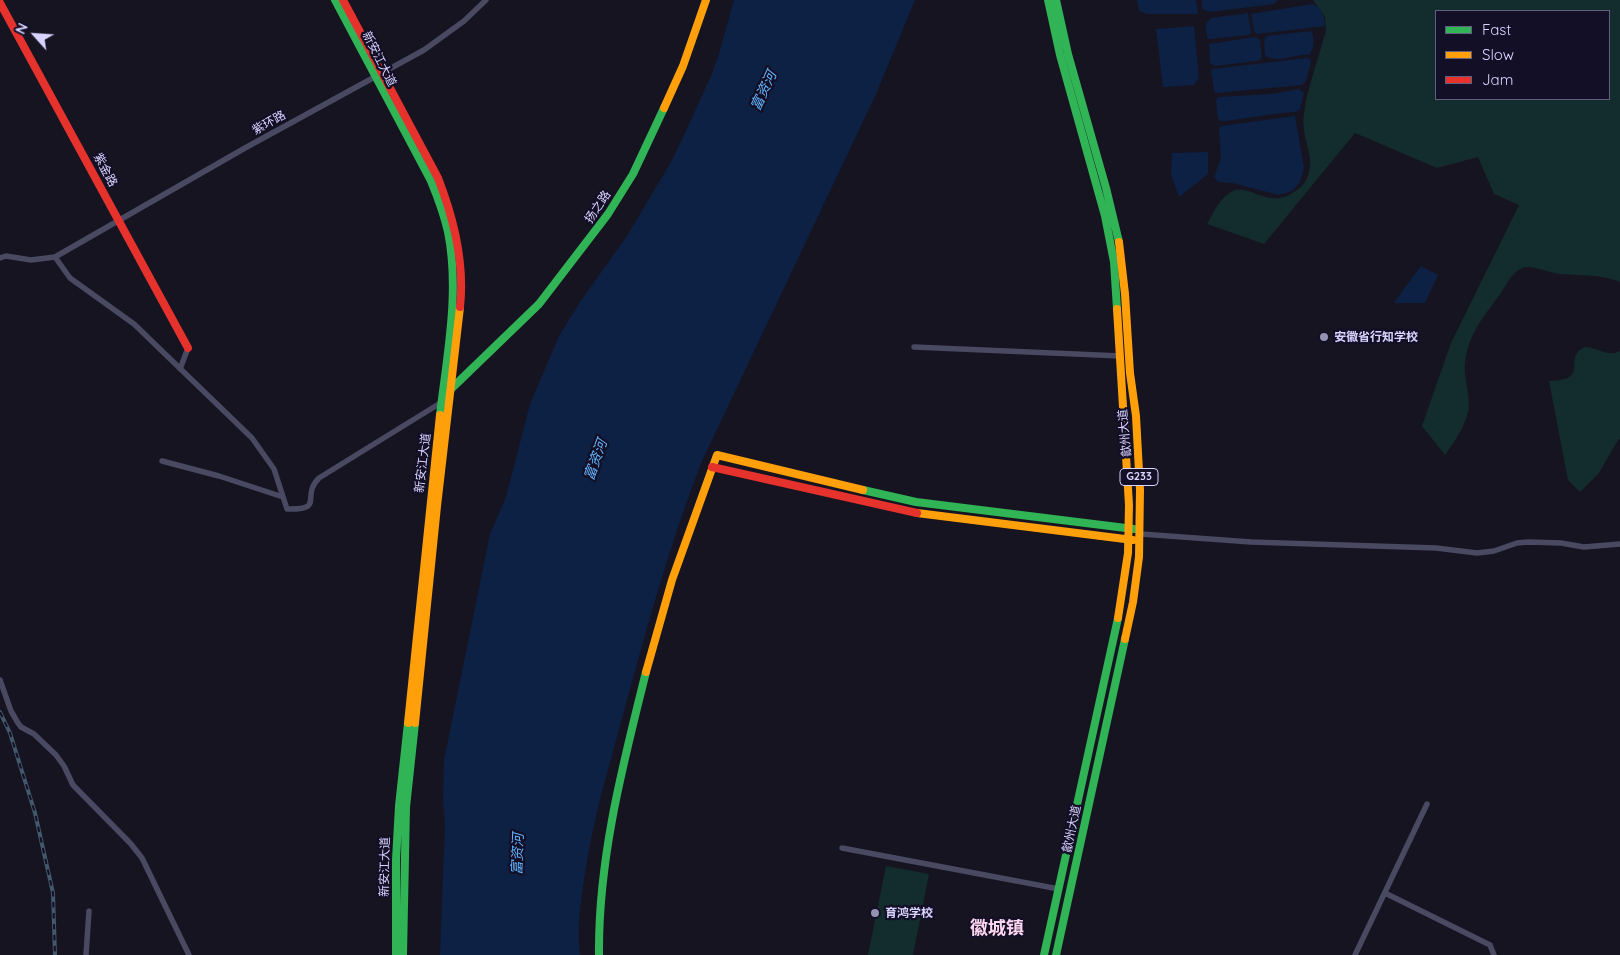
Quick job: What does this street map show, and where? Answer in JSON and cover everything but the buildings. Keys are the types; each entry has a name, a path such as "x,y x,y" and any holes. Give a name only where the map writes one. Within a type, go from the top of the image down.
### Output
{"main road":[{"name":"新安江大道","path":"335,0 438,178 456,230 460,265 461,301 437,506 406,807 403,955"},
{"name":"新安江大道","path":"343,0 431,181 441,206 448,232 452,259 453,301 427,530 399,806 396,860 396,955"},
{"name":"扬之路","path":"451,389 539,304 608,214 633,174 653,133 686,59 706,0"},
{"name":"歙州大道","path":"1044,955 1122,600 1130,528 1116,281 1111,243 1057,41 1048,0"},
{"name":"歙州大道","path":"1056,0 1068,52 1113,215 1122,261 1131,385 1136,421 1141,535 1133,602 1056,955"},
{"name":"紫金路","path":"0,3 188,348"},
{"path":"599,955 602,885 631,731 669,587 692,519 717,455 916,502 1130,528 1141,535"},
{"path":"712,467 914,513 1129,539 1141,535"}],"street":[{"name":"紫环路","path":"55,257 245,148 438,41 464,21 486,0"},
{"path":"0,258 6,256 31,260 55,257 70,278 134,324 258,445 277,477 287,509 306,508 311,502 312,487 319,478 442,402"},
{"path":"914,347 1121,356"},
{"path":"180,370 188,348"},
{"path":"162,461 219,476 283,497"},
{"path":"1141,535 1251,542 1436,548 1477,553 1494,551 1528,542 1562,543 1584,547 1620,544"},
{"path":"0,680 11,711 18,723 34,734 56,755 64,766 73,785 131,844 142,858 189,955"},
{"path":"1355,955 1428,804"},
{"path":"842,848 1059,889"},
{"path":"1385,893 1490,945 1494,955"},
{"path":"86,955 89,911"}],"green space":[{"path":"1313,0 1620,0 1620,282 1598,276 1560,274 1530,267 1518,270 1508,281 1481,321 1471,340 1465,362 1469,402 1468,412 1462,429 1445,455 1422,426 1451,343 1519,205 1494,194 1478,157 1437,168 1355,133 1264,244 1207,224 1221,201 1233,191 1239,189 1268,197 1285,197 1302,186 1306,180 1310,160 1304,130 1305,107 1326,30 1325,17"},
{"path":"1585,347 1607,353 1620,351 1620,439 1599,473 1580,492 1568,480 1549,381 1562,380 1569,377 1573,373 1575,357"},
{"path":"886,866 929,874 913,955 868,955"}],"water":[{"name":"富资河","path":"734,0 915,0 876,94 702,461 690,492 650,616 596,816 587,858 580,908 580,955 440,955 445,824 443,800 444,760 490,534 506,497 530,404 559,336 580,302 627,236 671,162 711,76"},
{"path":"1137,0 1196,0 1198,14 1147,14 1139,11"},
{"path":"1202,0 1278,0 1274,4 1210,12 1202,9"},
{"path":"1313,4 1322,13 1325,26 1257,34 1254,31 1251,14"},
{"path":"1248,13 1251,33 1248,35 1209,39 1207,37 1206,24 1211,18"},
{"path":"1194,26 1199,78 1194,85 1163,87 1156,29"},
{"path":"1311,31 1313,43 1309,55 1275,59 1265,55 1264,40 1267,36"},
{"path":"1256,37 1260,40 1262,58 1257,61 1215,66 1210,63 1209,44"},
{"path":"1307,58 1311,62 1306,81 1302,85 1215,93 1212,69"},
{"path":"1299,89 1304,93 1300,109 1296,112 1226,121 1218,119 1216,100 1219,97 1271,94"},
{"path":"1295,116 1304,168 1300,182 1292,191 1279,195 1232,183 1218,182 1214,177 1221,158 1219,128 1221,126"},
{"path":"1208,152 1208,174 1179,197 1171,175 1172,153"},
{"path":"1421,266 1438,275 1425,303 1395,303 1395,301"}],"railway":[{"path":"0,712 10,733 35,813 53,893 55,955"}],"traffic: fast":[{"path":"335,0 431,181 441,206 448,232 453,277 453,300 440,415"},
{"path":"1048,0 1060,55 1105,216 1114,262 1117,309"},
{"path":"1056,0 1068,54 1106,188 1119,242"},
{"path":"451,389 539,304 608,214 633,174 664,108"},
{"path":"863,490 916,502 1134,529"},
{"path":"1044,955 1118,618"},
{"path":"1056,955 1125,639"},
{"path":"599,955 600,919 607,848 621,777 646,672"},
{"path":"396,955 396,860 399,806 408,723"},
{"path":"403,955 406,807 415,723"}],"traffic: slow":[{"path":"664,108 683,66 706,0"},
{"path":"1119,242 1125,294 1130,373 1136,416 1140,490 1139,557 1133,602 1125,639"},
{"path":"415,723 460,307"},
{"path":"1117,309 1129,505 1128,553 1118,618"},
{"path":"408,723 440,415"},
{"path":"646,672 672,580 717,455 863,490"},
{"path":"917,513 1133,540"}],"traffic: jam":[{"path":"343,0 438,178 449,209 457,241 461,274 460,307"},
{"path":"0,3 188,348"},
{"path":"712,467 917,513"}],"place":[{"name":"安徽省行知学校","path":"1324,337"},
{"name":"育鸿学校","path":"875,913"}],"district":[{"name":"徽城镇","path":"997,929"}]}
